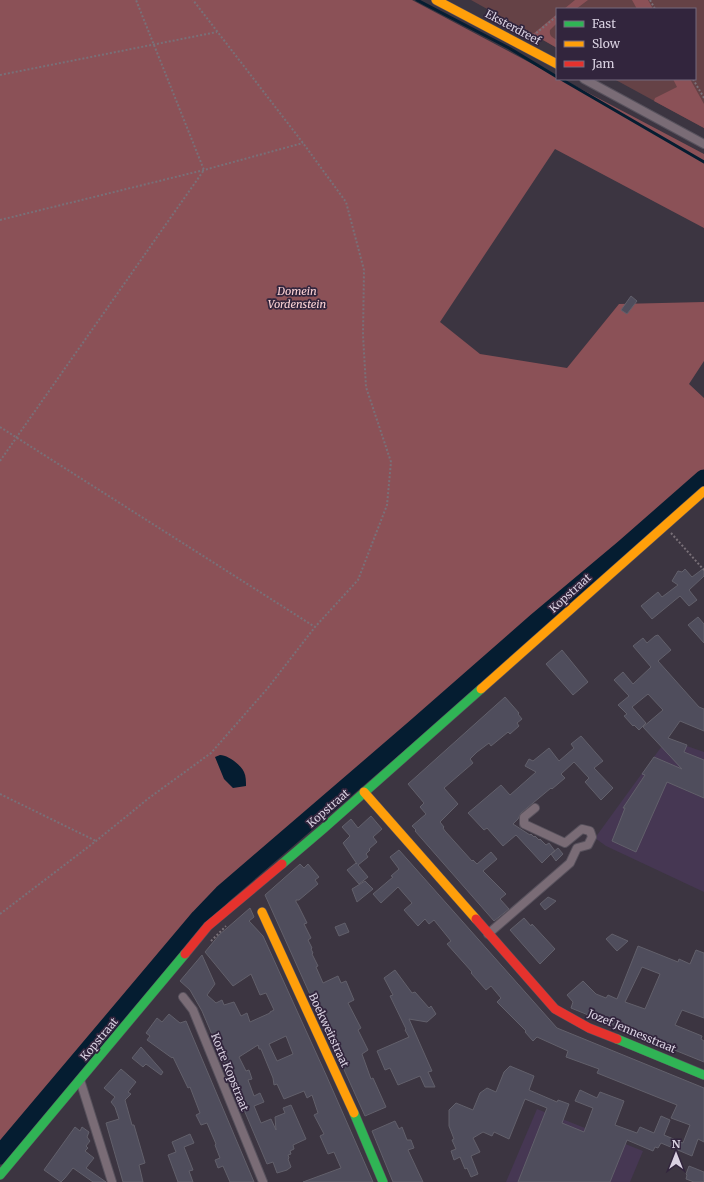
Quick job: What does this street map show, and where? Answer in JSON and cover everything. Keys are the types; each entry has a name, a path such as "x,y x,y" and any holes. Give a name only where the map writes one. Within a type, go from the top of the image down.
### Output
{"main road":[{"name":"Eksterdreef","path":"436,0 556,63"},
{"name":"Kopstraat","path":"0,1175 208,926 364,792 704,491"},
{"name":"Jozef Jennesstraat","path":"364,792 555,1009 589,1028 704,1075"},
{"name":"Boekweitstraat","path":"262,912 354,1113 383,1182"}],"street":[{"path":"586,80 704,144"},
{"path":"535,808 524,817 524,824 577,848 588,845 592,837 590,831 582,828 566,843"},
{"path":"488,934 570,863 577,848"},
{"name":"Korte Kopstraat","path":"183,997 193,1010 263,1182"},
{"path":"80,1080 112,1182"}],"path":[{"path":"136,0 204,170"},
{"path":"0,914 96,842 149,798 211,753 267,689 315,627 358,580 387,505 392,462 366,387 363,335 364,270 346,202 303,143 193,0"},
{"path":"521,45 556,17"},
{"path":"0,75 217,32"},
{"path":"694,80 704,98"},
{"path":"0,220 204,170 303,143"},
{"path":"0,461 204,170"},
{"path":"0,427 315,627"},
{"path":"671,533 704,570"},
{"path":"0,794 96,842"},
{"path":"210,942 227,926"}],"shaded area":[{"path":"471,0 704,0 704,128 616,80 696,80 696,8 556,8 556,47"},
{"path":"667,739 704,752 704,892 606,846 595,838"},
{"path":"537,1109 643,1151 630,1182 506,1182"}],"green space":[{"name":"Domein Vordenstein","path":"0,0 412,0 556,76 556,80 564,80 704,154 704,228 555,149 440,322 480,354 567,368 619,304 704,302 704,361 689,384 704,398 704,474 226,896 147,986 0,1161"},
{"path":"575,0 588,0 577,8 565,8"},
{"path":"632,0 648,0 652,8 636,8"},
{"path":"556,15 556,24 550,30 550,34 556,39 556,47 533,34"},
{"path":"674,80 691,80 704,104 704,128 654,101 655,98 677,87"}],"water":[{"path":"220,755 234,761 240,766 245,774 246,786 233,788 224,779 215,757"}],"building":[{"path":"631,296 637,301 627,314 621,310"},
{"path":"704,568 704,576 689,590 697,600 689,606 680,596 652,619 641,606 658,592 662,597 678,585 672,581 678,571 682,572 685,569 692,577"},
{"path":"698,617 704,624 704,643 688,625"},
{"path":"658,635 671,650 658,661 699,707 704,709 704,731 680,721 668,738 687,745 684,752 704,760 704,798 667,782 636,852 612,841 625,808 623,808 645,775 642,774 654,757 682,769 643,727 663,710 648,694 632,707 646,723 639,730 624,716 627,714 618,705 629,696 614,680 623,672 633,684 651,667 633,646 643,638 647,643"},
{"path":"562,650 588,682 573,695 546,664"},
{"path":"505,697 519,713 518,714 522,719 517,723 519,726 510,734 508,732 491,746 489,743 477,752 470,759 473,763 444,788 458,804 440,822 445,831 472,861 473,860 477,864 491,852 497,859 483,871 506,894 500,899 509,909 494,921 415,831 416,830 412,826 426,814 420,807 424,803 408,784"},
{"path":"581,736 603,761 594,768 613,788 601,800 585,782 589,778 574,762 561,774 565,778 521,813 513,824 530,835 535,836 539,840 540,839 546,845 549,843 555,851 558,848 563,854 556,861 551,854 542,863 516,835 503,846 487,828 484,830 468,813 501,785 510,795 536,772 525,766 529,759 533,761 549,748 559,761 574,748 571,744"},
{"path":"371,816 382,829 373,837 377,842 366,854 368,857 358,865 368,877 359,884 347,870 356,863 357,864 343,843 350,836 342,827 351,819 358,828"},
{"path":"399,850 557,1028 704,1088 704,1142 698,1139 692,1156 661,1143 658,1148 655,1147 653,1151 627,1140 610,1182 518,1182 547,1108 525,1099 509,1139 494,1132 492,1136 483,1132 473,1138 480,1152 471,1156 478,1174 471,1177 467,1168 465,1169 460,1157 454,1160 451,1151 456,1149 452,1140 454,1139 449,1126 449,1110 456,1103 473,1110 480,1093 487,1088 496,1092 504,1072 510,1066 534,1076 529,1090 557,1102 558,1100 569,1104 562,1123 584,1132 593,1108 575,1101 580,1090 597,1098 600,1092 624,1101 615,1125 637,1133 640,1127 654,1133 661,1116 670,1120 664,1135 683,1143 690,1125 671,1118 677,1105 597,1073 599,1069 566,1057 568,1051 537,1037 533,1041 525,1032 526,1031 497,1002 501,998 491,986 486,990 447,944 451,941 434,920 429,924 425,919 418,926 404,910 412,903 398,887 381,903 373,894 393,877 391,876 399,869 390,857"},
{"path":"300,864 304,868 308,864 319,877 315,880 318,884 299,900 296,900 307,923 304,924 311,938 308,940 312,948 312,954 318,966 316,967 323,983 338,976 341,983 346,981 354,1000 348,1003 361,1028 358,1030 368,1050 362,1054 371,1079 373,1078 386,1107 365,1116 265,895"},
{"path":"365,881 373,889 357,902 352,889"},
{"path":"548,897 556,901 545,910 540,904"},
{"path":"250,908 254,917 249,921 263,936 373,1182 303,1182 341,1168 334,1152 328,1154 320,1136 324,1134 314,1115 318,1113 312,1095 307,1098 304,1091 284,1099 277,1084 274,1085 273,1078 258,1045 239,1057 246,1071 249,1070 252,1079 248,1080 254,1096 260,1093 264,1102 254,1106 261,1123 271,1119 276,1130 275,1117 285,1113 283,1108 291,1105 306,1139 293,1145 294,1149 290,1151 291,1154 288,1155 291,1167 287,1170 277,1173 273,1162 267,1164 202,1011 190,990 180,981 202,955 215,984 207,995 216,1003 222,1000 224,1005 234,1002 241,1016 247,1013 250,1022 274,1010 266,993 260,995 251,974 233,986 205,952 219,935","holes":["286,1036 293,1054 277,1061 269,1044"]},
{"path":"524,918 531,926 532,924 555,949 540,964 510,930"},
{"path":"345,923 349,932 339,936 335,927"},
{"path":"612,934 628,941 617,951 606,939"},
{"path":"638,946 678,962 679,959 690,964 696,950 704,953 704,1018 682,1010 675,1025 702,1036 701,1039 704,1041 704,1062 571,1008 573,1002 567,995 583,981 596,994 606,998 608,995 617,999","holes":["642,967 660,974 645,1009 625,1002"]},
{"path":"395,970 412,993 415,992 429,1008 431,1006 436,1014 427,1022 409,1019 432,1071 428,1072 435,1087 425,1087 420,1076 398,1085 390,1068 385,1070 377,1051 409,1037 390,996 393,995 384,978"},
{"path":"169,1014 180,1023 186,1021 254,1182 230,1182 223,1166 218,1168 215,1160 220,1158 215,1145 216,1144 207,1123 201,1125 196,1115 200,1113 190,1087 188,1088 173,1057 172,1058 147,1040 150,1036 146,1033 157,1018 162,1022"},
{"path":"141,1047 163,1072 161,1075 146,1064 143,1067 132,1058"},
{"path":"121,1069 136,1082 128,1092 131,1094 125,1100 145,1163 139,1165 143,1182 123,1182 106,1123 119,1119 115,1107 111,1102 115,1097 104,1088"},
{"path":"395,1121 399,1129 402,1127 407,1140 411,1140 414,1148 408,1150 423,1182 393,1182 372,1131"},
{"path":"75,1127 80,1131 82,1127 89,1132 87,1137 90,1141 86,1146 88,1148 85,1151 94,1158 86,1168 106,1182 93,1182 73,1168 61,1182 44,1170"},
{"path":"190,1134 194,1143 184,1147 193,1170 189,1171 193,1182 178,1182 168,1155 176,1152 172,1142"},
{"path":"689,1166 704,1172 704,1182 694,1182 686,1179"}],"waterway":[{"path":"417,0 509,48 556,76"},
{"path":"563,80 704,162"},
{"path":"0,1155 200,918 223,894 704,479"}],"traffic: fast":[{"path":"282,864 481,689"},
{"path":"0,1175 185,954"},
{"path":"617,1039 704,1075"},
{"path":"354,1113 383,1182"}],"traffic: slow":[{"path":"436,0 556,63"},
{"path":"481,689 704,491"},
{"path":"364,792 476,919"},
{"path":"262,912 354,1113"}],"traffic: jam":[{"path":"185,954 208,926 282,864"},
{"path":"476,919 555,1009 589,1028 617,1039"}]}
